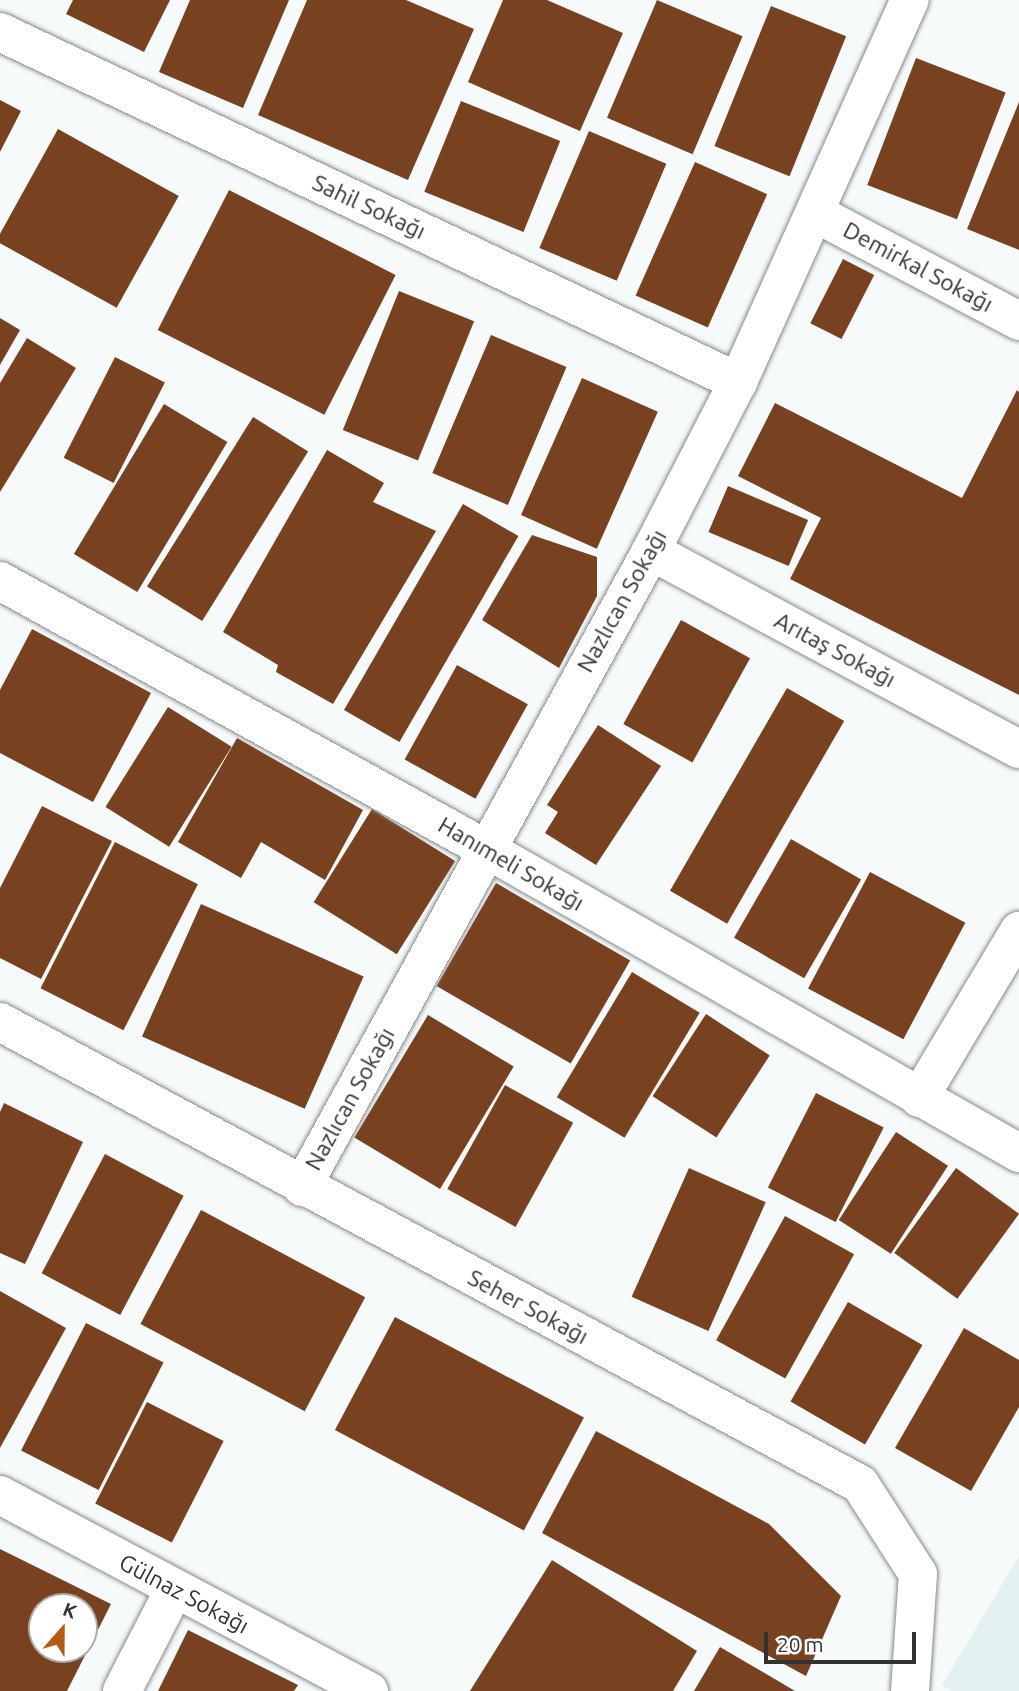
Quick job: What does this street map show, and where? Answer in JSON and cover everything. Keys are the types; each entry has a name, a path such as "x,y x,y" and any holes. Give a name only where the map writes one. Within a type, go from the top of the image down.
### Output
{"street":[{"name":"Nazlıcan Sokağı","path":"302,1187 651,551 738,382 817,214 911,0"},
{"name":"Sahil Sokağı","path":"0,32 738,382"},
{"name":"Demirkal Sokağı","path":"817,214 1019,321"},
{"name":"Arıtaş Sokağı","path":"651,551 1019,749"},
{"name":"Hanımeli Sokağı","path":"0,581 486,849 1019,1153"},
{"path":"919,1098 1019,931"},
{"name":"Seher Sokağı","path":"0,1022 302,1187 860,1484 918,1574 910,1691"},
{"name":"Gülnaz Sokağı","path":"0,1496 369,1691"},
{"path":"122,1691 174,1590"}],"shaded area":[{"path":"1019,1556 1019,1691 952,1691 942,1685"}],"building":[{"path":"73,0 170,0 144,52 66,14"},
{"path":"190,0 289,0 243,108 159,72"},
{"path":"307,0 406,0 474,29 408,180 258,115"},
{"path":"503,0 547,0 623,33 580,131 468,82"},
{"path":"657,0 743,36 693,154 607,118"},
{"path":"771,6 846,36 790,176 714,146"},
{"path":"916,58 1006,92 957,219 867,185"},
{"path":"0,100 21,111 0,152"},
{"path":"461,101 560,141 523,232 424,192"},
{"path":"1019,102 1019,250 967,229"},
{"path":"58,129 179,196 117,308 0,243 0,234"},
{"path":"589,131 666,164 617,281 539,248"},
{"path":"695,162 767,194 708,328 636,295"},
{"path":"229,190 396,275 324,415 158,330"},
{"path":"843,259 874,275 841,339 810,323"},
{"path":"399,291 474,321 418,460 343,430"},
{"path":"0,318 20,330 0,365"},
{"path":"491,335 566,367 508,505 432,473"},
{"path":"27,338 76,368 0,492 0,383"},
{"path":"115,357 165,382 114,483 64,458"},
{"path":"582,378 658,412 597,549 521,515"},
{"path":"1017,390 1019,695 790,579 821,518 738,476 775,403 962,498"},
{"path":"164,404 227,442 137,592 74,554"},
{"path":"253,417 308,451 202,621 147,587"},
{"path":"327,450 384,483 373,502 436,531 333,704 276,672 278,665 223,632"},
{"path":"728,486 808,520 789,566 708,532"},
{"path":"463,504 518,536 399,742 344,710"},
{"path":"532,535 597,557 597,596 559,668 482,620"},
{"path":"681,620 750,658 692,762 623,724"},
{"path":"32,629 151,693 93,802 0,753 0,690"},
{"path":"457,665 528,704 475,799 405,759"},
{"path":"787,688 844,721 727,924 670,891"},
{"path":"168,707 232,747 169,847 105,807"},
{"path":"598,725 661,766 596,865 545,833 558,812 547,805"},
{"path":"237,738 363,810 325,880 261,842 241,878 178,842"},
{"path":"42,806 112,841 41,979 0,958 0,888"},
{"path":"372,809 455,861 397,954 314,902"},
{"path":"791,839 861,880 804,978 734,938"},
{"path":"115,842 198,884 123,1030 41,988"},
{"path":"870,872 965,923 903,1039 808,989"},
{"path":"496,883 630,960 571,1064 436,986"},
{"path":"201,904 364,976 305,1109 142,1036"},
{"path":"632,972 700,1013 625,1138 557,1097"},
{"path":"706,1014 770,1055 716,1138 653,1096"},
{"path":"428,1015 514,1067 440,1189 354,1138"},
{"path":"505,1085 573,1123 516,1227 447,1189"},
{"path":"816,1093 884,1128 836,1222 768,1187"},
{"path":"4,1103 83,1142 25,1264 0,1253 0,1112"},
{"path":"896,1132 948,1166 891,1254 839,1220"},
{"path":"105,1154 184,1196 120,1315 42,1273"},
{"path":"689,1168 766,1202 708,1331 632,1297"},
{"path":"956,1168 1019,1214 957,1299 894,1253"},
{"path":"201,1210 365,1297 305,1411 140,1324"},
{"path":"785,1216 854,1254 785,1378 716,1340"},
{"path":"0,1291 66,1328 0,1448"},
{"path":"848,1302 922,1345 865,1445 790,1402"},
{"path":"395,1317 584,1417 524,1530 335,1430"},
{"path":"86,1323 164,1362 99,1490 21,1450"},
{"path":"964,1328 1019,1360 1019,1407 971,1491 895,1448"},
{"path":"147,1402 224,1441 172,1543 95,1504"},
{"path":"596,1431 769,1524 841,1596 806,1676 542,1533"},
{"path":"0,1549 89,1593 28,1593 28,1663 81,1663 67,1691 0,1691"},
{"path":"552,1560 697,1651 673,1691 470,1691"},
{"path":"98,1598 111,1604 98,1630"},
{"path":"188,1630 298,1685 294,1691 158,1691"},
{"path":"720,1647 790,1688 795,1691 694,1691"}]}
